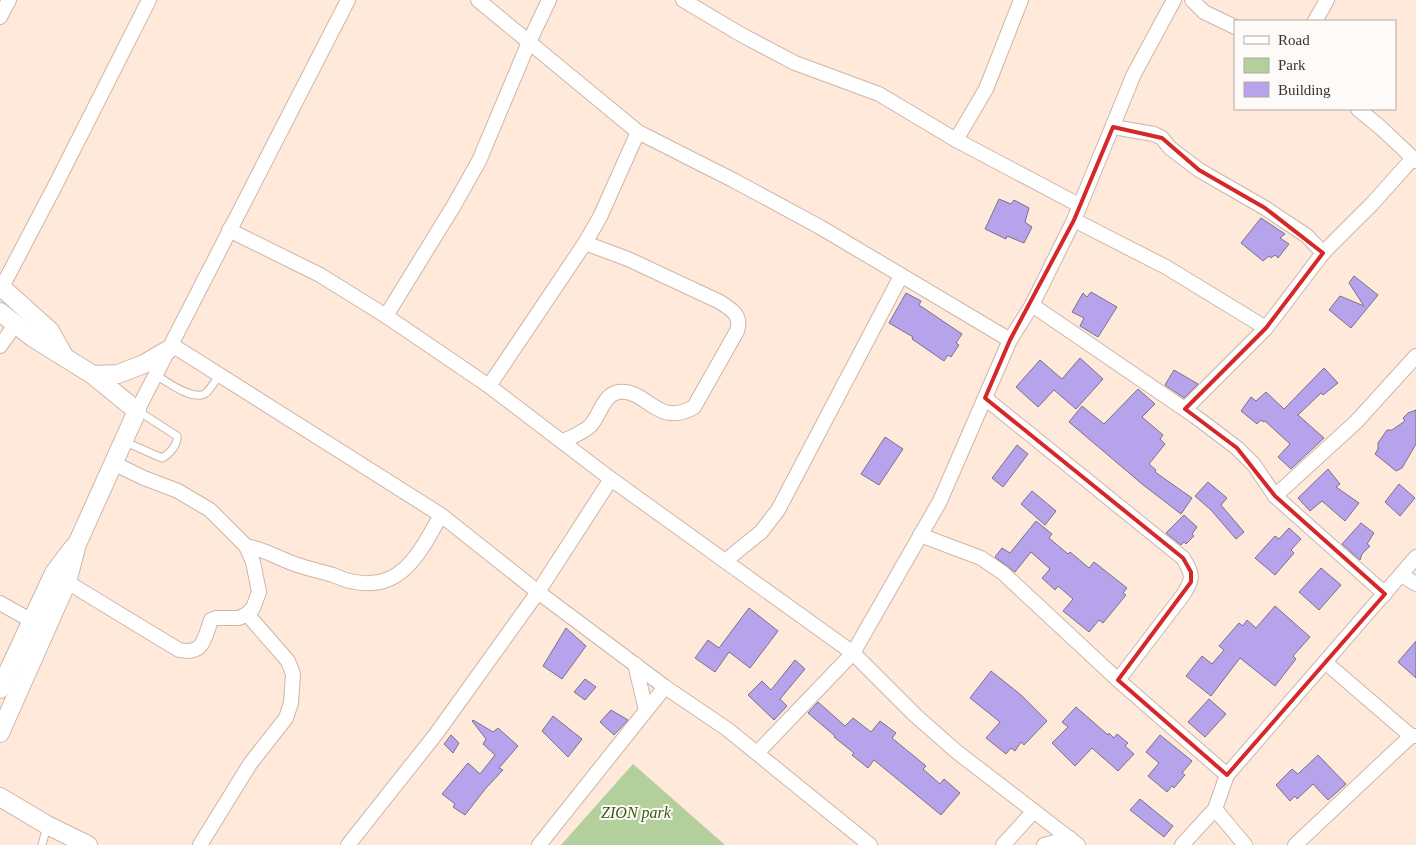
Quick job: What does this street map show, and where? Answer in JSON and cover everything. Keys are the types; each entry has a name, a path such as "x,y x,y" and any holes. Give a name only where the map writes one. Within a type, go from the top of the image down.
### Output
{"street":[{"path":"0,17 9,0"},
{"path":"64,356 50,331 1,287 65,167 149,0"},
{"path":"0,733 67,582 76,544 137,411 348,0"},
{"path":"478,0 638,132 820,227 1010,340"},
{"path":"386,316 479,161 549,0"},
{"path":"683,0 794,63 879,94 956,140 1079,205"},
{"path":"758,753 853,653 940,501 1010,340 1032,305 1074,220 1134,74 1174,0"},
{"path":"1192,0 1204,12 1234,27"},
{"path":"1316,20 1327,0"},
{"path":"956,140 986,90 1018,1"},
{"path":"1184,409 1266,328 1323,253 1415,160 1359,110"},
{"path":"1113,127 1154,134 1162,138 1170,148 1199,170 1265,208 1307,236 1323,253"},
{"path":"489,386 585,243 600,217 638,132"},
{"path":"1074,220 1166,267 1266,328"},
{"path":"229,230 320,275 386,316 489,386 611,479 853,653 916,716 957,752 1074,842"},
{"path":"562,441 589,427 606,399 620,392 633,395 657,410 671,414 681,413 694,407 737,331 739,322 738,317 731,309 720,302 628,259 585,243"},
{"path":"725,561 761,532 778,510 901,276"},
{"path":"1032,305 1184,409 1237,448 1254,465 1275,496 1384,594"},
{"path":"0,312 32,337 93,375 137,411"},
{"path":"0,346 15,325"},
{"path":"170,348 220,374 441,515 538,592 665,687 727,729 870,845"},
{"path":"93,375 118,374 144,364 170,348"},
{"path":"1275,496 1356,422 1416,356"},
{"path":"985,398 1183,558 1191,572 1191,582 1183,594 1118,680"},
{"path":"67,582 179,650 189,652 194,652 200,647 211,620 216,618 239,618 247,614 253,608 260,592 253,562 246,546 210,510 178,491 144,478 113,463"},
{"path":"348,845 436,734 538,592 611,479"},
{"path":"246,546 263,549 291,562 355,582 373,583 389,581 404,570 423,545 441,515"},
{"path":"920,535 981,558 1003,573 1118,680 1227,775"},
{"path":"0,689 54,573 76,544"},
{"path":"1182,845 1215,809 1227,775 1416,557"},
{"path":"1401,575 1416,584"},
{"path":"0,603 32,621"},
{"path":"200,845 250,764 286,718 291,703 294,674 288,661 247,614"},
{"path":"1295,845 1414,736 1326,662"},
{"path":"635,664 646,710"},
{"path":"539,845 665,687"},
{"path":"0,797 47,825 88,845"},
{"path":"1215,809 1245,845"},
{"path":"1003,845 1034,811"},
{"path":"1044,845 1074,842"}],"lane":[{"path":"156,375 187,393 197,396 205,394 220,374"},
{"path":"123,441 162,458 167,455 177,441 177,436 137,411"},
{"path":"42,845 47,825"}],"highlighted area":[{"path":"1113,127 1162,138 1199,170 1265,208 1323,253 1266,328 1185,409 1237,448 1275,496 1385,594 1227,775 1118,680 1191,582 1191,572 1183,558 985,398 1010,340 1074,220"}],"green space":[{"name":"ZION park","path":"633,764 725,845 561,845"}],"building":[{"path":"999,199 1011,204 1014,200 1029,208 1025,222 1032,227 1024,243 1007,236 1006,239 985,229"},
{"path":"1261,218 1285,234 1280,238 1289,244 1278,258 1275,255 1271,258 1269,256 1263,261 1241,243"},
{"path":"1354,276 1378,295 1351,328 1329,310 1340,296 1364,306 1349,283"},
{"path":"1091,292 1117,307 1098,337 1080,326 1084,318 1072,312 1083,293 1087,297"},
{"path":"906,293 921,301 919,305 962,334 956,343 959,345 951,357 948,355 944,361 912,339 913,337 889,323"},
{"path":"1080,358 1103,379 1076,409 1054,390 1038,407 1016,387 1040,360 1062,379"},
{"path":"1324,368 1338,383 1323,395 1321,393 1298,415 1324,438 1291,469 1278,457 1290,444 1265,421 1261,420 1257,424 1241,411 1251,397 1256,401 1266,392 1284,409"},
{"path":"1174,370 1198,384 1184,398 1165,385"},
{"path":"1138,389 1155,404 1142,417 1163,435 1160,439 1165,444 1149,464 1156,470 1155,472 1192,498 1181,514 1142,484 1069,422 1082,406 1104,424"},
{"path":"1416,410 1416,444 1402,468 1396,471 1375,454 1378,449 1378,443 1387,430 1392,430 1405,421 1403,418 1408,413"},
{"path":"885,437 903,449 879,485 861,474"},
{"path":"1017,445 1028,454 1003,487 992,478"},
{"path":"1328,469 1340,484 1336,487 1359,503 1345,521 1322,501 1310,511 1298,498"},
{"path":"1208,482 1227,498 1221,505 1244,532 1236,539 1211,510 1195,496"},
{"path":"1399,484 1415,498 1400,516 1385,502"},
{"path":"1032,491 1056,511 1045,525 1021,504"},
{"path":"1184,515 1197,527 1192,534 1194,536 1186,544 1184,542 1181,545 1166,533"},
{"path":"1036,521 1052,534 1049,538 1068,554 1070,552 1089,568 1094,562 1127,588 1123,593 1126,595 1103,623 1099,620 1089,632 1063,611 1073,599 1058,586 1055,590 1042,578 1050,569 1031,552 1015,572 995,557 1002,548 1010,553"},
{"path":"1361,523 1374,533 1367,544 1370,546 1362,554 1360,560 1342,544"},
{"path":"1289,528 1301,539 1291,550 1294,553 1275,575 1255,558 1275,536 1279,539"},
{"path":"1321,568 1341,585 1319,610 1299,592"},
{"path":"1275,606 1310,637 1293,656 1296,659 1275,686 1240,658 1211,696 1186,676 1202,656 1212,664 1224,650 1219,646 1239,623 1243,626 1247,620 1256,628"},
{"path":"749,608 778,631 750,668 729,652 715,672 695,658 708,640 719,648"},
{"path":"566,628 586,646 562,679 543,666"},
{"path":"1416,641 1416,678 1398,662"},
{"path":"795,660 805,669 780,699 787,706 774,720 748,695 762,681 771,690"},
{"path":"991,671 1021,695 1047,721 1024,745 1021,742 1015,751 1011,748 1006,754 986,738 1000,722 970,698"},
{"path":"585,679 596,687 585,700 574,692"},
{"path":"1209,699 1226,714 1205,737 1188,722"},
{"path":"818,702 845,726 853,718 871,732 880,721 896,733 892,738 926,766 923,769 940,784 944,779 960,793 941,815 874,760 868,768 852,755 854,753 808,713"},
{"path":"1076,707 1108,735 1109,733 1114,738 1117,734 1128,743 1125,746 1134,754 1118,771 1092,748 1075,766 1052,743 1068,727 1062,722"},
{"path":"611,710 628,720 614,735 600,722"},
{"path":"553,716 582,739 568,757 542,731"},
{"path":"473,720 493,732 498,728 518,746 499,768 503,770 465,815 453,807 455,804 442,794 468,763 480,774 495,755 483,744 486,739"},
{"path":"451,735 459,743 453,753 444,744"},
{"path":"1160,735 1192,761 1182,773 1185,775 1174,788 1172,786 1167,792 1148,776 1159,763 1146,752"},
{"path":"1318,755 1346,784 1328,800 1313,784 1297,799 1295,796 1290,801 1276,785 1292,769 1298,774"},
{"path":"1140,799 1173,826 1164,837 1130,810"}]}
